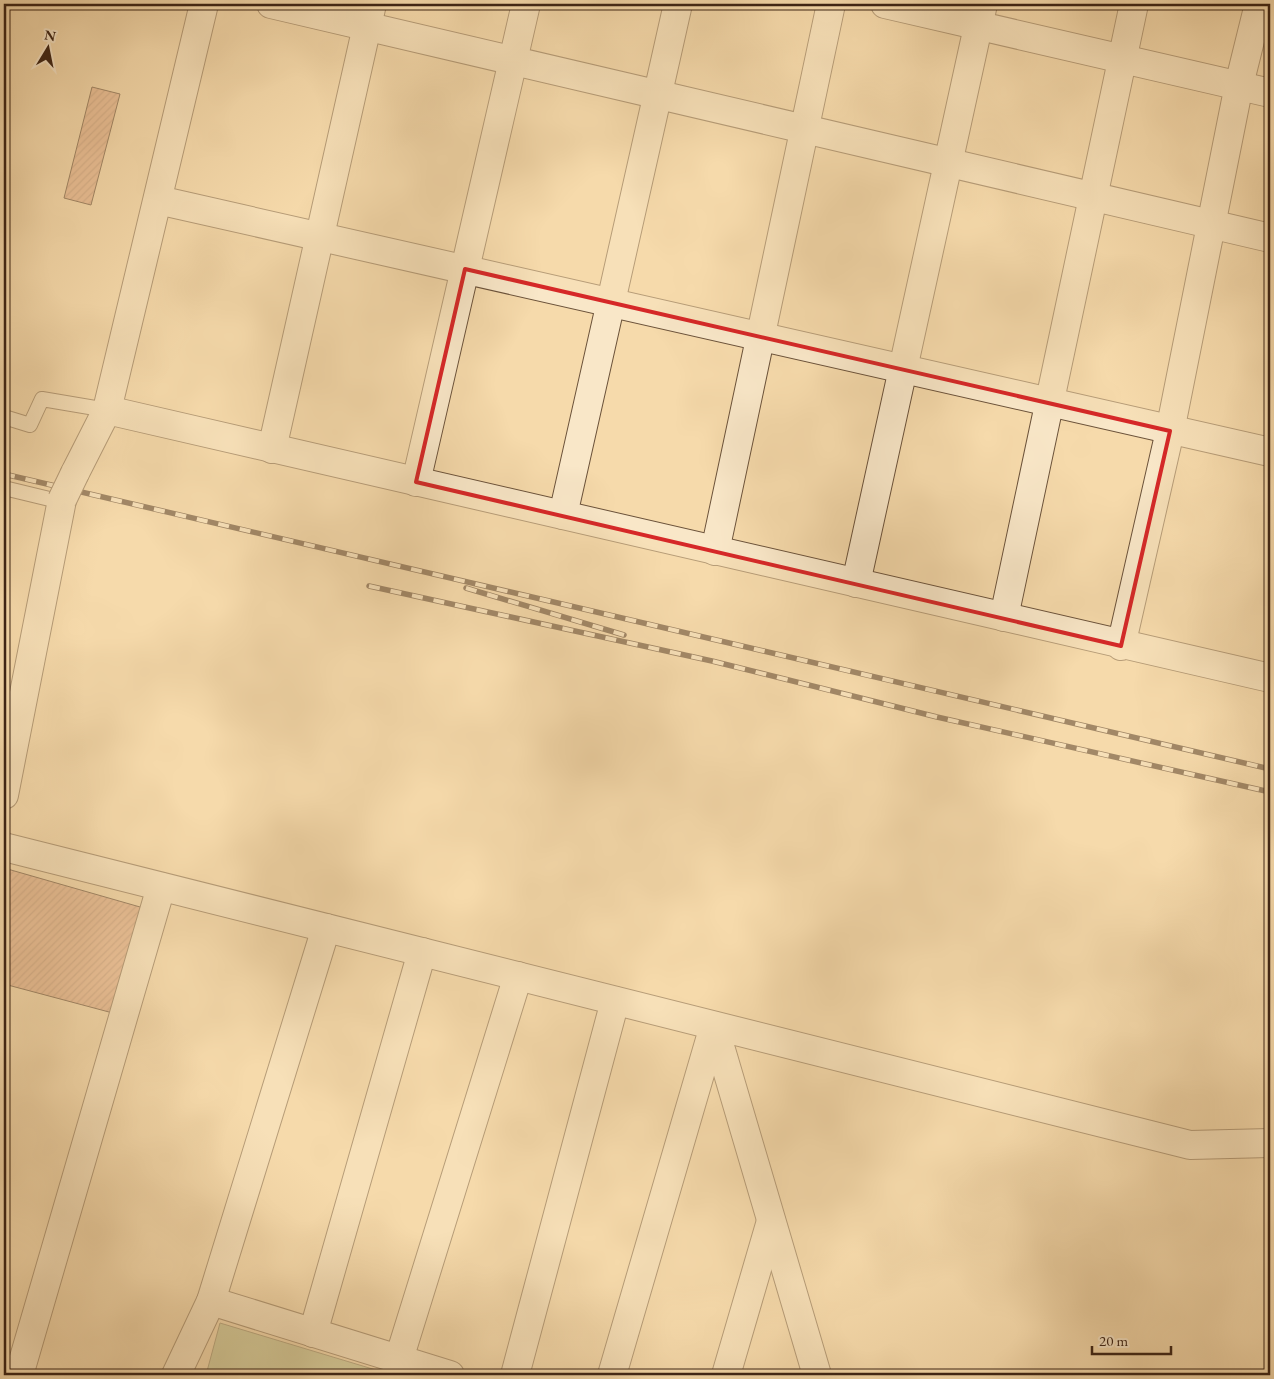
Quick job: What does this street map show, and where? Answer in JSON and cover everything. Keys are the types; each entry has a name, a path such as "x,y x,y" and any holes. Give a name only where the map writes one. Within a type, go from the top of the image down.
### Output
{"street":[{"path":"4,795 62,501 108,410 204,4"},
{"path":"271,4 370,15 513,60 1094,195 1270,238"},
{"path":"416,482 526,4"},
{"path":"563,515 678,4"},
{"path":"715,551 831,4"},
{"path":"885,4 980,15 1122,60 1270,93"},
{"path":"1004,617 1134,4"},
{"path":"1121,646 1170,431 1239,85 1259,4"},
{"path":"272,449 370,15"},
{"path":"856,583 980,15"},
{"path":"158,200 1050,401 1170,431 1270,452"},
{"path":"108,410 1004,617 1121,646 1270,678"},
{"path":"4,847 1190,1145 1270,1143"},
{"path":"19,1375 161,886"},
{"path":"176,1375 211,1302 326,928"},
{"path":"313,1333 422,952"},
{"path":"393,1364 518,976"},
{"path":"515,1375 616,1001"},
{"path":"714,1026 817,1375"},
{"path":"612,1375 714,1026"},
{"path":"726,1375 771,1220"},
{"path":"211,1302 313,1333 393,1364 450,1375"}],"lane":[{"path":"4,417 30,425 42,399 108,410"},
{"path":"4,488 62,501"}],"highlighted area":[{"path":"465,269 1170,431 1121,646 416,482"}],"green space":[{"path":"220,1323 376,1370 374,1375 206,1375"}],"building":[{"path":"92,87 120,94 91,205 64,198"},
{"path":"4,868 154,911 124,1016 4,984"}],"railway":[{"path":"4,474 1270,769"},
{"path":"369,586 712,661 937,717 1270,792"},
{"path":"466,588 624,635"}]}
